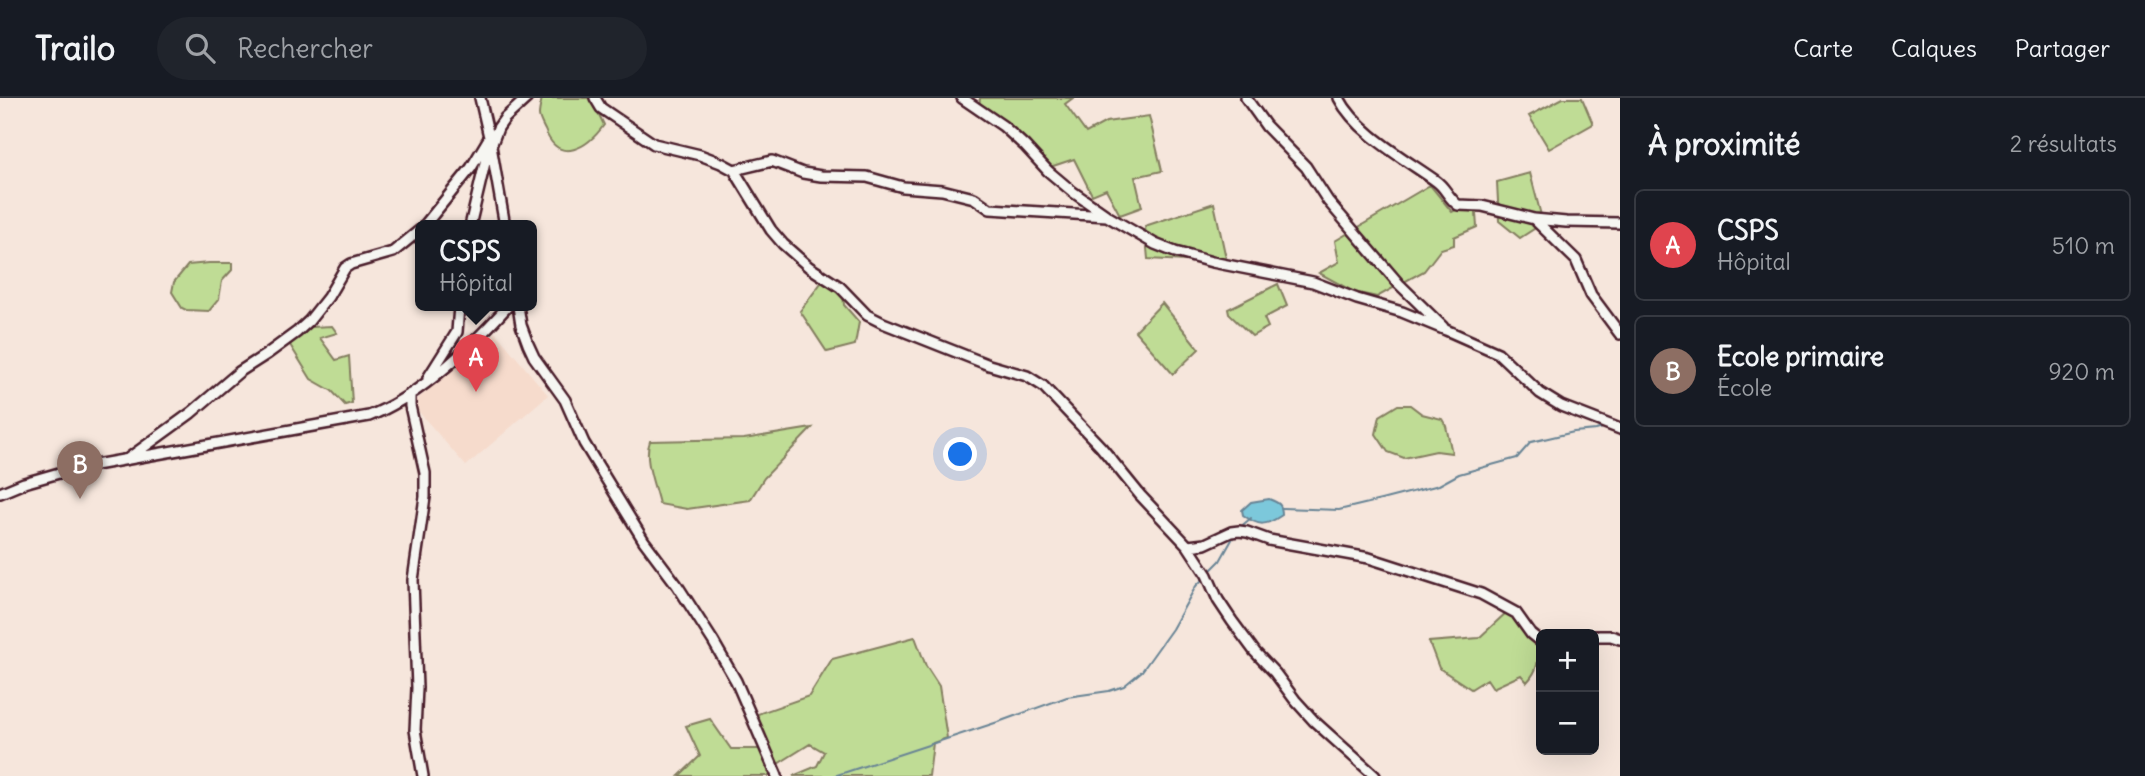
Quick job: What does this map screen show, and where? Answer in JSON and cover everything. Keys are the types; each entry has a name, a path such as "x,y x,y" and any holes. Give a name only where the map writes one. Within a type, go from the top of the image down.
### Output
{"street":[{"path":"480,98 504,220"},
{"path":"429,220 471,168 505,118 527,98"},
{"path":"596,98 601,108 654,144 700,155 734,170 771,230 783,244 809,267 840,287 867,315 989,365 1027,376 1042,386 1101,447 1140,495 1188,546 1207,575 1217,600 1250,646 1267,663 1295,700 1314,721 1375,776"},
{"path":"962,98 1003,126 1073,192 1155,244 1212,262 1313,282 1402,312 1498,353 1540,393 1561,406 1620,429"},
{"path":"1246,98 1266,126 1306,167 1328,201 1399,284 1446,330"},
{"path":"1339,98 1358,123 1436,181 1458,205 1482,206 1534,219 1620,223"},
{"path":"471,220 490,142"},
{"path":"734,170 772,161 803,173 867,177 903,187 942,190 974,198 990,209 1107,216"},
{"path":"1534,219 1576,260 1591,295 1620,334"},
{"path":"127,460 191,413 239,372 297,332 321,305 345,268 393,252 415,234"},
{"path":"425,383 457,332 459,311"},
{"path":"0,493 23,483 73,469 348,421 379,412 425,383 483,333 503,311"},
{"path":"519,311 527,344 565,400 583,443 643,541 677,585 736,681 777,776"},
{"path":"410,394 410,406 425,472 425,497 414,580 417,688 415,730 422,776"},
{"path":"1188,546 1205,544 1239,531 1269,540 1369,558 1481,594 1516,613 1536,638"},
{"path":"1599,636 1620,639"}],"shaded area":[{"path":"495,332 548,395 466,466 412,404"}],"green space":[{"path":"542,98 591,98 604,125 582,146 566,150 558,148 551,141 540,118"},
{"path":"980,98 1073,98 1065,104 1086,133 1106,122 1149,116 1162,171 1135,177 1142,207 1120,215 1106,189 1092,195 1074,159 1047,168 991,112 979,109"},
{"path":"1563,98 1582,98 1593,124 1549,149 1529,116"},
{"path":"1530,173 1543,223 1520,238 1499,221 1497,182"},
{"path":"1430,185 1452,212 1475,200 1477,227 1454,237 1454,245 1441,249 1424,271 1377,297 1354,292 1319,273 1339,262 1335,241"},
{"path":"1214,203 1227,263 1148,259 1145,226"},
{"path":"232,263 232,270 222,281 219,299 209,311 182,308 172,292 174,282 188,265"},
{"path":"824,279 843,294 844,305 859,322 855,345 827,352 800,311"},
{"path":"1278,284 1287,306 1264,318 1268,327 1252,336 1229,314 1228,309"},
{"path":"1162,303 1199,349 1173,374 1135,331"},
{"path":"308,322 312,327 332,326 337,333 320,338 336,360 349,356 352,403 345,405 332,391 311,379 287,340"},
{"path":"1398,405 1410,405 1422,414 1442,419 1452,453 1436,451 1404,458 1388,452 1376,434 1380,416"},
{"path":"812,428 764,478 750,500 687,509 659,504 649,464 650,441 744,439"},
{"path":"1508,611 1536,639 1536,668 1527,682 1521,675 1493,688 1487,679 1471,689 1439,668 1429,642 1479,638"},
{"path":"915,637 926,666 939,686 947,738 933,743 929,776 793,776 817,766 824,752 810,744 773,767 778,776 679,776 700,756 686,726 710,719 731,749 766,749 752,716 809,696 832,659"}],"water":[{"path":"1269,499 1279,504 1282,515 1262,524 1243,515 1242,510 1251,502"}],"waterway":[{"path":"1282,508 1339,510 1381,500 1439,485 1459,474 1517,458 1531,442 1606,427"},
{"path":"1239,528 1251,518"},
{"path":"1210,571 1220,561 1234,536"},
{"path":"834,776 1067,697 1124,686 1142,671 1172,629 1196,586 1204,578"}],"place":[{"name":"CSPS","path":"476,392"},
{"name":"Ecole primaire","path":"80,499"}]}
